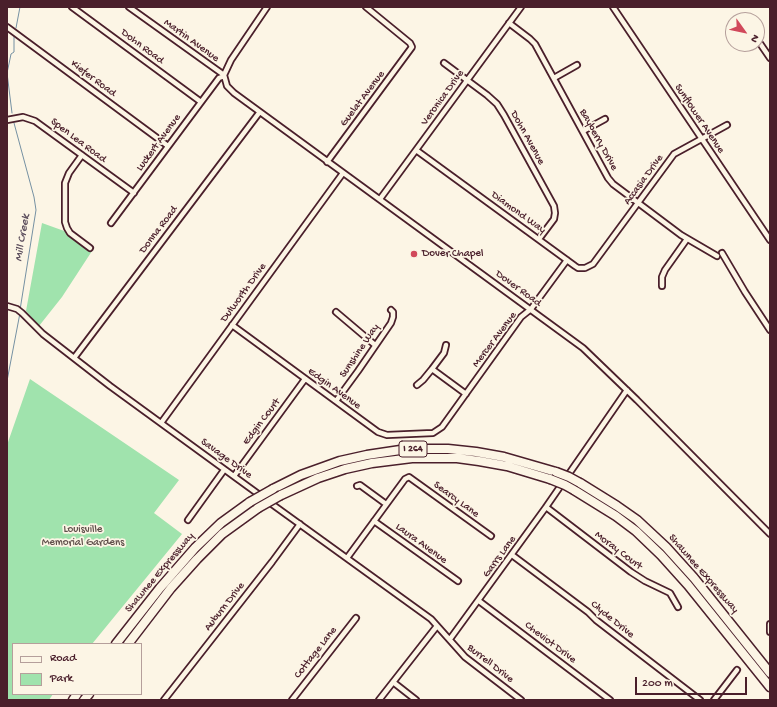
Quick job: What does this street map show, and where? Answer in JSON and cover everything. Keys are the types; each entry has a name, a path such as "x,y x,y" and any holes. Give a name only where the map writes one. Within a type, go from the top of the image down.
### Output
{"highway":[{"name":"Shawnee Expressway","path":"117,643 160,588 195,548 221,524 250,502 273,488 301,475 340,461 407,449 448,449 504,457 569,476 617,506 637,520 666,547 694,578 770,673"},
{"name":"Shawnee Expressway","path":"129,643 171,588 222,534 258,508 281,494 318,478 345,469 372,463 412,458 457,458 507,466 550,479 574,490 616,516 636,531 661,555 692,590 770,687"}],"street":[{"name":"Dohn Road","path":"72,7 201,102"},
{"name":"Martin Avenue","path":"129,7 224,76"},
{"path":"224,76 231,60 267,7"},
{"name":"Guelat Avenue","path":"327,162 412,46 366,7"},
{"name":"Veronica Drive","path":"380,200 521,7"},
{"name":"Sunflower Avenue","path":"613,7 770,240"},
{"name":"Bayberry Drive","path":"509,23 535,44 610,181 688,239 716,256"},
{"name":"Kiefer Road","path":"7,27 168,146"},
{"name":"Dohn Avenue","path":"444,63 492,98 501,110 554,206 554,220 539,239"},
{"path":"554,78 577,65"},
{"name":"Luckert Avenue","path":"111,222 219,78 224,76"},
{"name":"Dover Road","path":"224,76 228,86 234,93 259,112 583,348 627,390 770,534"},
{"name":"Donna Road","path":"74,358 259,112"},
{"name":"Spen Lea Road","path":"7,120 23,117 32,119 134,193"},
{"path":"583,131 605,119"},
{"name":"Accasia Drive","path":"606,247 674,154 727,125"},
{"name":"Diamond Way","path":"416,150 578,268 587,268 593,264 606,247"},
{"path":"82,155 69,173 65,183 65,222 70,232 90,248"},
{"name":"Dulworth Drive","path":"161,423 343,173"},
{"path":"662,286 662,277 665,270 688,239"},
{"path":"722,253 738,281 770,330"},
{"name":"Mercer Avenue","path":"437,432 521,317 531,309 567,260"},
{"name":"Savage Drive","path":"7,306 17,309 28,317 43,334 74,358 224,470 422,613 437,626"},
{"name":"Sunshine Way","path":"336,401 393,319 393,312 391,310"},
{"path":"336,312 376,345"},
{"name":"Edgin Avenue","path":"232,325 383,434 427,434 437,432"},
{"path":"417,385 424,380 444,353 446,345"},
{"path":"432,369 466,394"},
{"name":"Edgin Court","path":"234,476 305,379"},
{"name":"Garrs Lane","path":"450,640 546,507 627,390"},
{"path":"188,520 224,470"},
{"name":"Searcy Lane","path":"386,504 405,479 409,477 491,536"},
{"path":"347,558 386,504 360,486 357,486"},
{"name":"Moray Court","path":"546,507 631,572 645,581 670,593 678,607"},
{"name":"Laura Avenue","path":"374,521 458,581"},
{"name":"Auburn Drive","path":"164,700 300,524"},
{"name":"Clyde Drive","path":"512,555 588,612 596,620 700,700"},
{"name":"Cheviot Drive","path":"479,601 610,700"},
{"name":"Cottage Lane","path":"292,700 356,618"},
{"path":"379,700 437,626 450,640"},
{"name":"Burrell Drive","path":"450,640 465,657 521,700"},
{"path":"714,700 737,670"},
{"path":"393,682 416,700"}],"green space":[{"path":"42,223 67,232 92,251 62,297 39,326 26,311"},
{"name":"Louisville Memorial Gardens","path":"30,379 179,480 154,513 182,534 93,643 12,643 12,695 52,695 49,700 7,700 7,445"}],"waterway":[{"name":"Mill Creek","path":"16,28 20,7"},
{"name":"Mill Creek","path":"12,113 7,73 11,54 14,52 14,37"},
{"name":"Mill Creek","path":"14,123 34,197 36,210 20,310"},
{"name":"Mill Creek","path":"7,381 20,313"}],"place":[{"name":"Dover Chapel","path":"414,254"}]}
